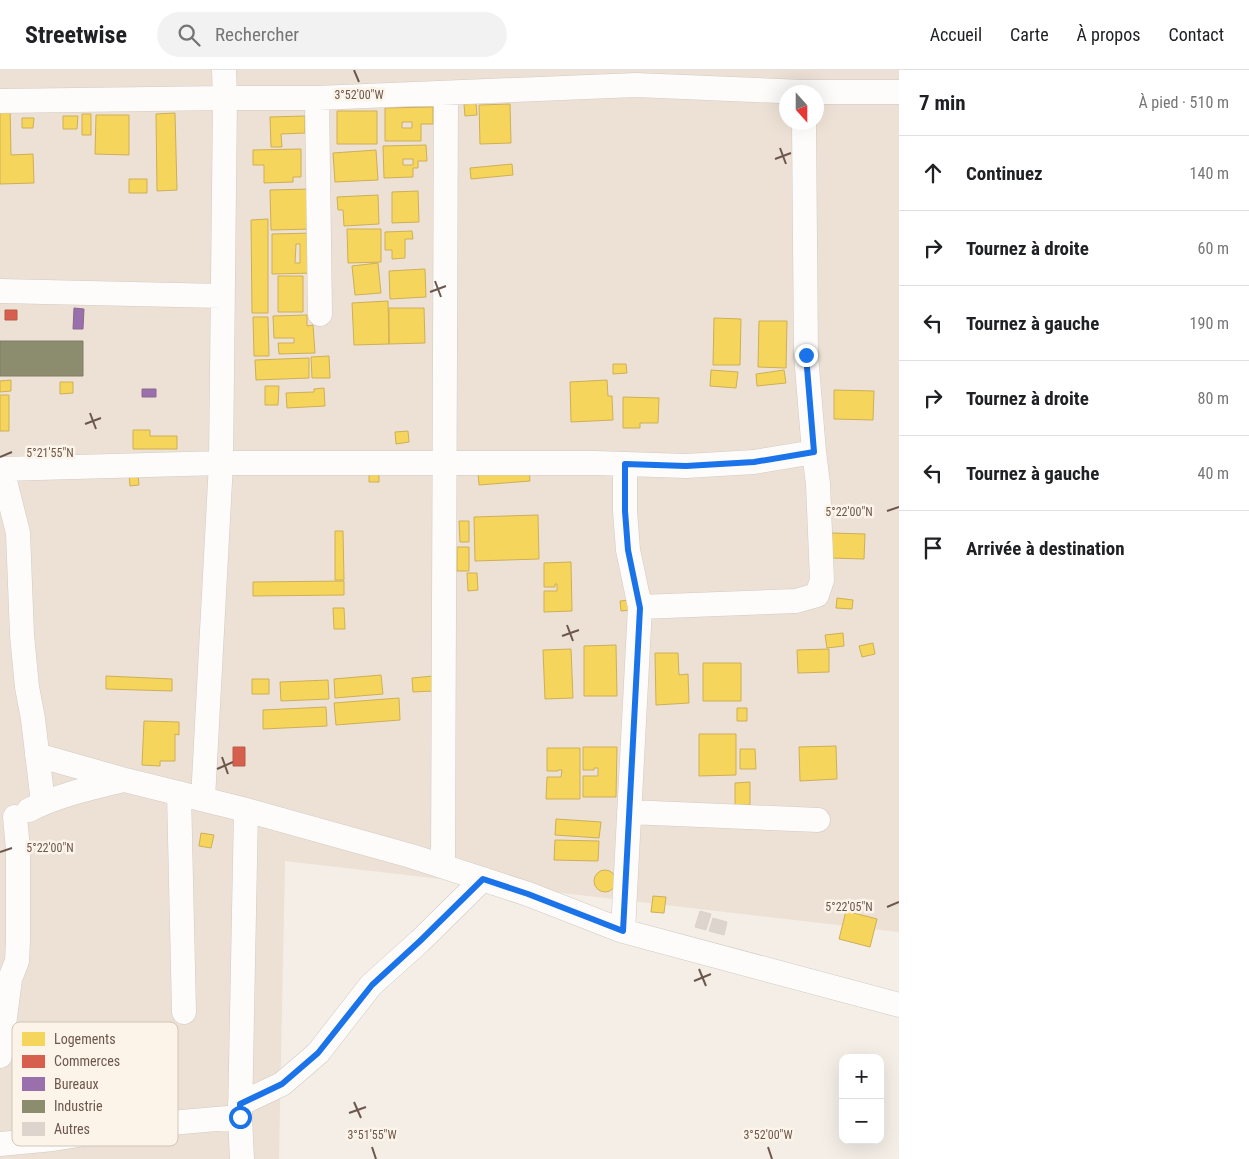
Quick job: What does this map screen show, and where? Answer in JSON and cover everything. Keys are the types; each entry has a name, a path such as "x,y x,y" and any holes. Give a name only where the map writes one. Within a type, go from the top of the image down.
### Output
{"street":[{"path":"203,799 221,463 224,70"},
{"path":"0,101 318,98 636,86 779,91"},
{"path":"824,92 899,92"},
{"path":"443,866 446,94"},
{"path":"318,98 320,314"},
{"path":"640,608 796,601 817,595 822,580 818,484 806,355 804,130"},
{"path":"0,291 222,296"},
{"path":"43,803 22,635 18,533 1,468 221,463 625,464 686,466 754,462 814,452"},
{"path":"623,931 640,608 628,550 625,511 625,464"},
{"path":"37,755 402,853 528,894 623,931 899,1005"},
{"path":"0,1056 5,978 17,961 18,941 18,848 8,818 81,790 125,780"},
{"path":"179,793 184,1012"},
{"path":"242,1159 240,1111 246,810"},
{"path":"629,812 818,820"},
{"path":"178,1120 240,1111 282,1084 318,1053 372,985 483,879"}],"shaded area":[{"path":"0,70 899,70 899,932 285,861 279,1159 0,1159"}],"building: Logements":[{"path":"476,103 477,115 465,116 464,104"},
{"path":"510,104 511,143 480,144 479,105"},
{"path":"0,106 10,106 11,155 33,154 34,183 0,184"},
{"path":"433,107 433,124 421,124 421,141 385,141 385,108","holes":["402,122 412,122 412,128 402,128"]},
{"path":"337,111 377,111 377,144 337,144"},
{"path":"175,113 177,190 157,191 156,114"},
{"path":"82,114 91,114 91,135 82,135"},
{"path":"96,115 129,115 129,155 95,154"},
{"path":"63,116 78,116 77,129 63,129"},
{"path":"305,116 305,133 281,134 282,147 271,147 270,117"},
{"path":"22,118 34,118 33,128 22,128"},
{"path":"426,145 427,161 418,161 418,168 413,168 413,177 384,178 383,146","holes":["403,159 413,159 413,165 403,165"]},
{"path":"301,149 301,177 293,177 293,182 264,183 264,165 253,165 253,150"},
{"path":"376,150 378,180 335,182 333,153"},
{"path":"512,164 513,175 471,179 470,168"},
{"path":"129,179 147,179 147,193 129,193"},
{"path":"312,189 313,229 271,230 270,190"},
{"path":"418,191 419,222 392,223 392,192"},
{"path":"378,195 379,224 344,226 343,210 338,210 337,197"},
{"path":"268,219 268,313 252,313 251,220"},
{"path":"347,229 381,229 381,262 348,263"},
{"path":"412,231 413,239 405,239 405,258 392,259 392,250 385,250 385,232"},
{"path":"314,233 314,273 272,274 272,234","holes":["296,244 300,244 300,263 295,263"]},
{"path":"378,263 381,293 355,295 352,266"},
{"path":"425,269 426,297 390,299 389,271"},
{"path":"278,276 303,276 303,312 278,312"},
{"path":"388,301 389,344 354,345 352,303"},
{"path":"389,308 424,308 425,343 389,344"},
{"path":"307,315 307,326 313,325 315,353 279,354 278,343 294,343 294,338 274,338 273,316"},
{"path":"253,317 268,317 269,356 254,356"},
{"path":"714,318 741,319 740,365 713,365"},
{"path":"759,321 787,321 786,368 758,367"},
{"path":"329,356 330,378 312,378 311,357"},
{"path":"309,358 309,378 256,380 255,360"},
{"path":"613,364 626,364 627,373 613,374"},
{"path":"711,370 738,372 736,388 710,386"},
{"path":"784,370 786,383 757,386 756,374"},
{"path":"11,380 11,391 0,392 0,381"},
{"path":"607,380 608,396 612,396 613,420 571,422 570,382"},
{"path":"60,382 73,382 73,393 60,394"},
{"path":"265,386 279,386 278,405 265,405"},
{"path":"324,388 325,406 287,408 286,393 314,392 314,389"},
{"path":"834,390 874,391 873,420 834,419"},
{"path":"0,395 9,395 9,431 0,431"},
{"path":"623,397 659,398 658,423 640,423 640,428 623,428"},
{"path":"133,430 150,430 150,436 177,436 177,449 133,449"},
{"path":"408,431 409,442 396,444 395,432"},
{"path":"369,467 379,468 379,482 369,482"},
{"path":"529,469 530,481 479,485 478,473"},
{"path":"138,474 139,485 130,486 129,475"},
{"path":"538,515 539,559 475,561 474,517"},
{"path":"459,521 469,521 469,542 460,542"},
{"path":"335,531 343,531 344,580 335,580"},
{"path":"832,533 865,534 864,559 831,558"},
{"path":"457,547 469,547 469,571 457,571"},
{"path":"571,562 572,611 544,612 544,591 557,591 557,584 555,584 555,587 544,587 544,563"},
{"path":"467,573 477,573 478,590 468,591"},
{"path":"344,581 344,595 253,596 253,582"},
{"path":"837,598 853,600 852,609 836,608"},
{"path":"631,600 632,610 621,611 620,601"},
{"path":"333,608 344,608 345,629 334,629"},
{"path":"843,633 844,646 827,648 825,635"},
{"path":"873,643 875,654 862,657 859,646"},
{"path":"616,645 617,696 584,696 584,646"},
{"path":"571,649 573,698 545,699 543,650"},
{"path":"829,649 829,672 798,673 797,650"},
{"path":"655,653 678,653 679,675 688,674 689,703 656,705"},
{"path":"703,663 741,663 741,701 703,701"},
{"path":"381,675 383,694 335,698 334,679"},
{"path":"106,676 172,679 172,691 106,689"},
{"path":"433,676 434,691 413,692 412,678"},
{"path":"252,679 269,679 269,694 252,694"},
{"path":"328,680 329,699 281,701 280,682"},
{"path":"399,698 400,720 336,725 334,703"},
{"path":"326,707 327,726 263,729 263,710"},
{"path":"737,708 747,708 747,721 737,721"},
{"path":"144,721 179,722 179,735 175,734 175,761 160,761 160,766 142,765"},
{"path":"699,734 736,734 736,775 699,776"},
{"path":"836,746 837,779 800,781 799,747"},
{"path":"583,747 617,747 616,797 583,797 583,776 598,776 598,768 583,770"},
{"path":"547,748 580,748 580,799 546,799 547,777 561,777 562,770 547,771"},
{"path":"740,749 755,749 756,769 740,769"},
{"path":"750,782 750,805 735,805 735,783"},
{"path":"556,819 601,822 599,838 555,835"},
{"path":"201,833 214,835 211,848 199,846"},
{"path":"555,840 599,841 598,861 554,860"},
{"path":"605,870 613,873 616,881 613,889 605,892 597,889 594,881 597,873"},
{"path":"653,896 666,897 664,913 651,912"},
{"path":"846,911 877,919 870,947 839,939"}],"building: Commerces":[{"path":"5,310 17,310 17,320 5,320"},
{"path":"233,747 245,747 245,766 233,766"}],"building: Bureaux":[{"path":"74,308 84,309 83,329 73,329"},
{"path":"142,389 156,389 156,397 142,397"}],"building: Industrie":[{"path":"0,341 83,341 83,376 0,376"}],"building: Autres":[{"path":"700,911 711,914 706,930 695,927"},
{"path":"713,918 727,922 724,935 709,931"}],"route":[{"path":"240,1117 240,1104 282,1084 318,1053 372,985 483,879 528,894 623,931 640,608 628,550 625,511 625,464 686,466 754,462 814,452 806,355"}]}
